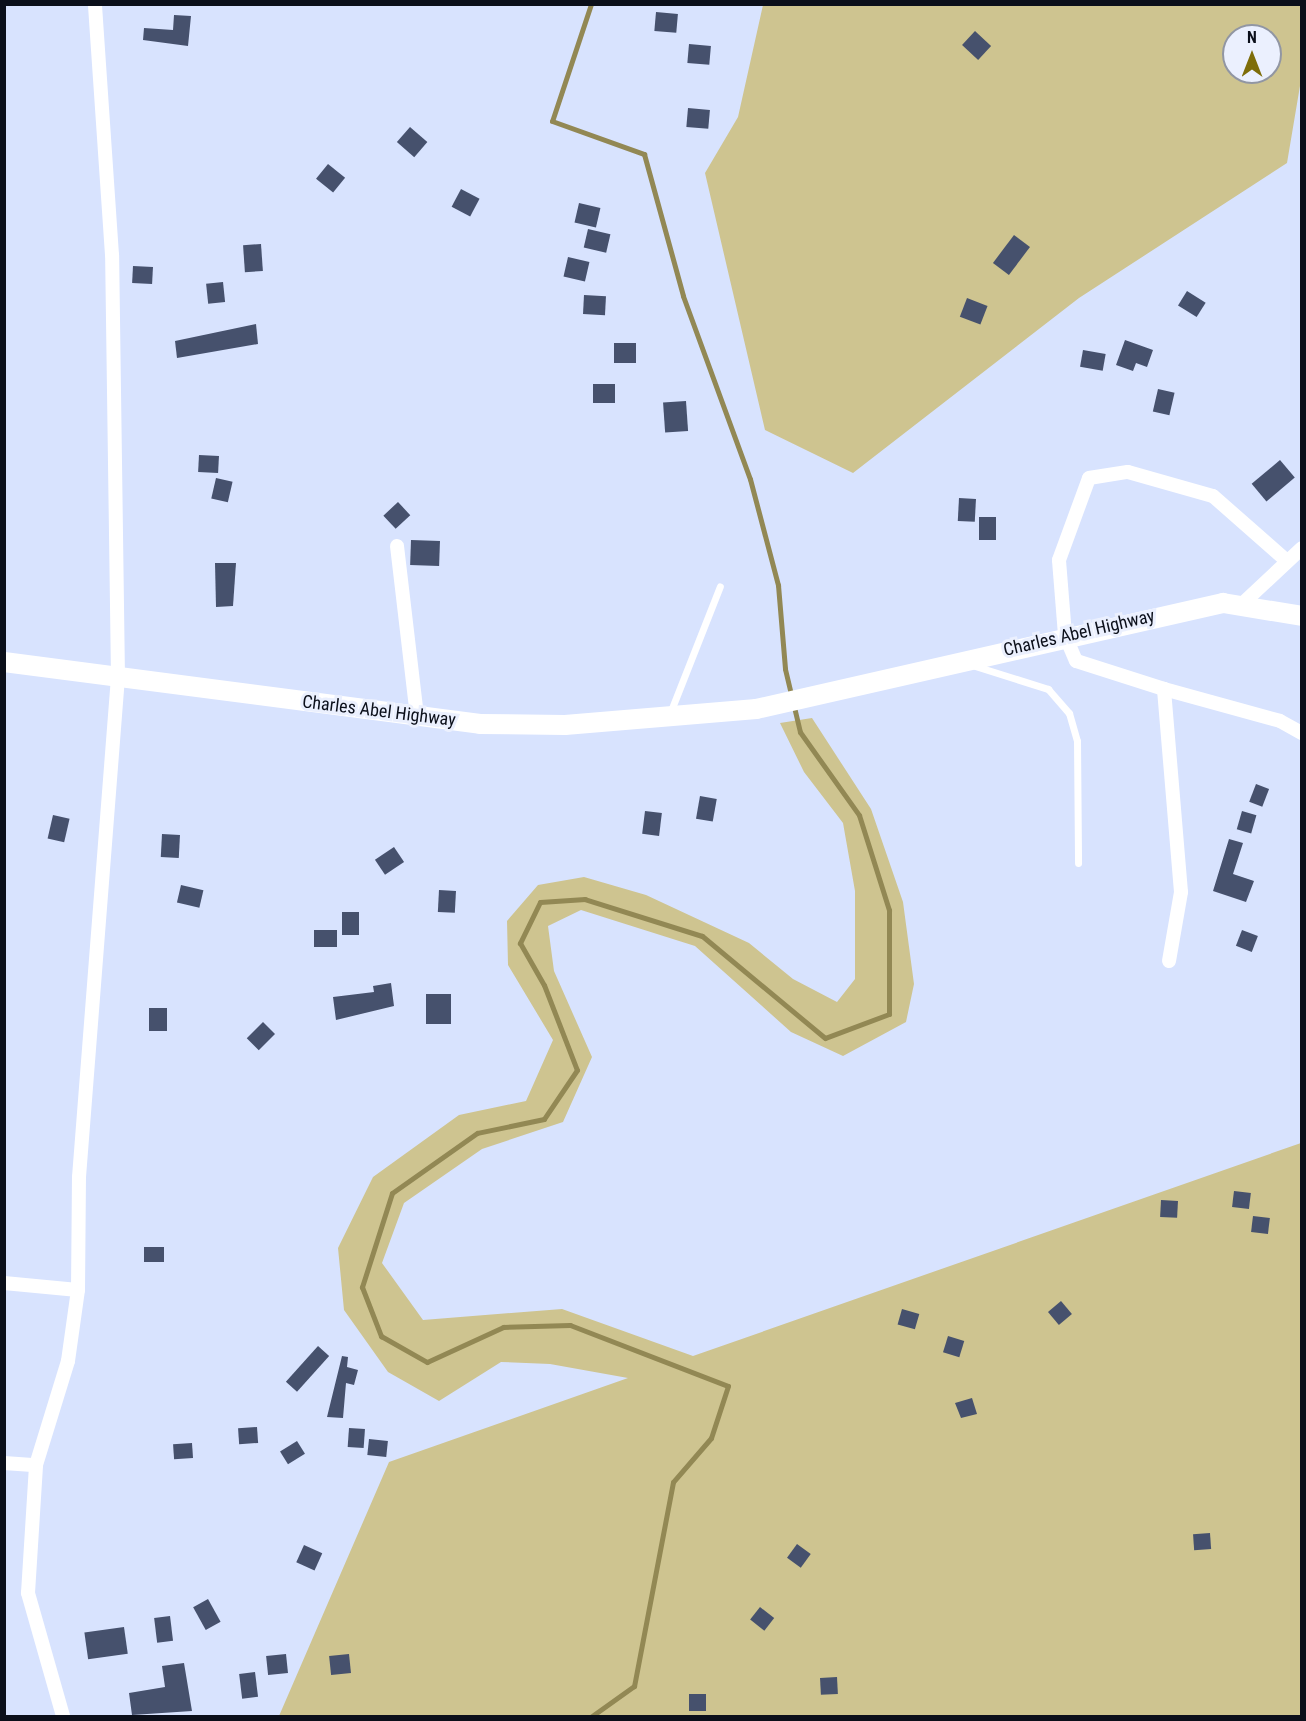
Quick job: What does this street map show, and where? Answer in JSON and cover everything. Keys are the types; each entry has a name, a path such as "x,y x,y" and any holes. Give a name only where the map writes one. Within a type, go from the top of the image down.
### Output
{"main road":[{"name":"Charles Abel Highway","path":"4,662 417,716 565,725 756,709 859,687 1065,635 1168,612 1241,604 1302,616"}],"street":[{"path":"63,1716 28,1593 36,1465 68,1361 78,1290 80,1177 118,677 111,255 95,4"},
{"path":"1287,561 1213,496 1128,472 1089,478 1059,561 1065,635 1076,661 1164,689 1280,721 1302,733"},
{"path":"397,546 417,716"},
{"path":"1241,604 1302,548"},
{"path":"1164,689 1181,892 1169,962"},
{"path":"4,1283 78,1290"},
{"path":"4,1463 36,1465"}],"lane":[{"path":"668,718 720,586"},
{"path":"958,663 1009,673 1048,689 1069,713 1077,741 1078,862"}],"shaded area":[{"path":"763,5 1301,5 1301,80 1287,163 1079,298 853,473 765,430 705,173 738,117"},
{"path":"812,718 871,809 903,902 914,984 906,1022 843,1056 791,1032 695,946 581,910 548,926 554,971 592,1057 563,1122 482,1149 404,1203 382,1263 423,1320 562,1309 693,1356 1301,1143 1301,1716 279,1716 389,1462 628,1378 550,1364 501,1362 439,1401 388,1372 344,1310 338,1248 373,1177 459,1115 526,1101 553,1040 508,965 507,921 538,885 584,877 646,895 749,943 793,979 837,1002 855,979 855,891 843,823 804,772 780,723"}],"building":[{"path":"656,12 678,14 676,33 654,31"},
{"path":"174,15 191,16 188,46 143,40 144,28 173,30"},
{"path":"975,31 991,46 978,60 962,45"},
{"path":"689,44 711,46 709,65 687,63"},
{"path":"688,108 710,110 708,129 686,127"},
{"path":"410,127 427,142 414,157 397,142"},
{"path":"328,164 345,178 333,193 316,179"},
{"path":"461,189 480,199 470,217 452,207"},
{"path":"579,203 600,208 596,227 575,222"},
{"path":"588,229 610,234 606,253 584,248"},
{"path":"1014,235 1030,247 1009,275 993,263"},
{"path":"261,244 263,271 245,272 243,245"},
{"path":"568,257 589,262 585,281 564,276"},
{"path":"133,266 153,267 152,284 132,283"},
{"path":"223,282 225,302 208,304 206,284"},
{"path":"1187,291 1206,303 1197,317 1178,305"},
{"path":"584,295 606,296 605,315 583,314"},
{"path":"967,298 988,306 980,325 960,317"},
{"path":"256,324 258,344 177,358 175,341"},
{"path":"1125,340 1153,350 1147,367 1136,363 1133,371 1116,365"},
{"path":"614,343 636,343 636,363 614,363"},
{"path":"1083,350 1106,354 1103,371 1080,367"},
{"path":"593,384 615,384 615,403 593,403"},
{"path":"1158,389 1175,393 1169,415 1153,411"},
{"path":"686,401 688,431 665,433 663,403"},
{"path":"199,455 219,456 218,473 198,472"},
{"path":"1280,460 1295,478 1266,501 1252,484"},
{"path":"216,478 233,482 228,502 211,498"},
{"path":"959,498 976,499 975,522 958,521"},
{"path":"398,502 410,515 396,529 383,516"},
{"path":"979,517 996,517 996,540 979,540"},
{"path":"411,540 440,541 439,566 410,565"},
{"path":"215,563 236,563 233,606 216,607"},
{"path":"1256,784 1269,789 1262,807 1249,802"},
{"path":"700,796 717,799 713,822 696,819"},
{"path":"645,811 662,813 659,836 642,834"},
{"path":"1242,811 1256,815 1251,833 1237,829"},
{"path":"53,815 70,819 64,842 48,838"},
{"path":"162,834 180,835 179,858 161,857"},
{"path":"1229,839 1243,843 1233,874 1254,881 1246,902 1213,891"},
{"path":"394,847 404,862 385,875 375,860"},
{"path":"181,885 203,890 199,908 177,903"},
{"path":"439,890 456,891 455,913 438,912"},
{"path":"342,912 359,912 359,935 342,935"},
{"path":"314,930 337,930 337,947 314,947"},
{"path":"1242,930 1258,936 1252,952 1236,946"},
{"path":"391,983 394,1006 336,1020 333,997 374,992 373,986"},
{"path":"426,994 451,994 451,1024 426,1024"},
{"path":"149,1008 167,1008 167,1031 149,1031"},
{"path":"263,1022 275,1034 259,1050 247,1038"},
{"path":"1234,1191 1251,1193 1249,1209 1232,1207"},
{"path":"1161,1200 1178,1201 1177,1218 1160,1217"},
{"path":"1253,1216 1270,1218 1268,1234 1251,1232"},
{"path":"144,1247 164,1247 164,1262 144,1262"},
{"path":"1061,1301 1072,1314 1059,1325 1048,1312"},
{"path":"902,1309 919,1314 915,1329 898,1324"},
{"path":"948,1336 964,1341 959,1357 943,1352"},
{"path":"318,1346 329,1356 297,1392 286,1382"},
{"path":"342,1356 348,1357 347,1367 358,1370 354,1385 346,1383 343,1418 327,1417"},
{"path":"972,1398 977,1414 961,1418 955,1403"},
{"path":"257,1427 258,1443 239,1444 238,1428"},
{"path":"349,1428 365,1429 364,1448 348,1447"},
{"path":"369,1439 388,1441 386,1457 367,1455"},
{"path":"297,1441 305,1454 288,1464 280,1452"},
{"path":"192,1443 193,1458 174,1459 173,1444"},
{"path":"1210,1533 1211,1549 1194,1550 1193,1534"},
{"path":"797,1544 811,1554 801,1568 787,1558"},
{"path":"304,1545 322,1553 315,1570 296,1562"},
{"path":"208,1599 221,1622 206,1630 193,1607"},
{"path":"760,1607 774,1618 764,1631 750,1620"},
{"path":"170,1616 173,1641 157,1643 154,1618"},
{"path":"124,1627 128,1654 88,1659 84,1633"},
{"path":"286,1654 288,1673 268,1675 266,1656"},
{"path":"349,1654 351,1673 331,1675 329,1656"},
{"path":"184,1663 192,1711 132,1715 129,1693 165,1687 162,1666"},
{"path":"255,1672 258,1697 242,1699 239,1674"},
{"path":"837,1677 838,1694 821,1695 820,1678"},
{"path":"689,1694 706,1694 706,1711 689,1711"}],"waterway":[{"path":"591,4 552,121 644,154 683,296 750,479 778,585 785,669 800,732 859,815 889,910 889,1014 825,1038 702,936 585,899 540,902 520,943 544,985 577,1070 544,1119 477,1133 392,1193 362,1287 381,1336 427,1362 503,1327 570,1325 728,1386 711,1438 673,1482 634,1686 592,1716"}]}
